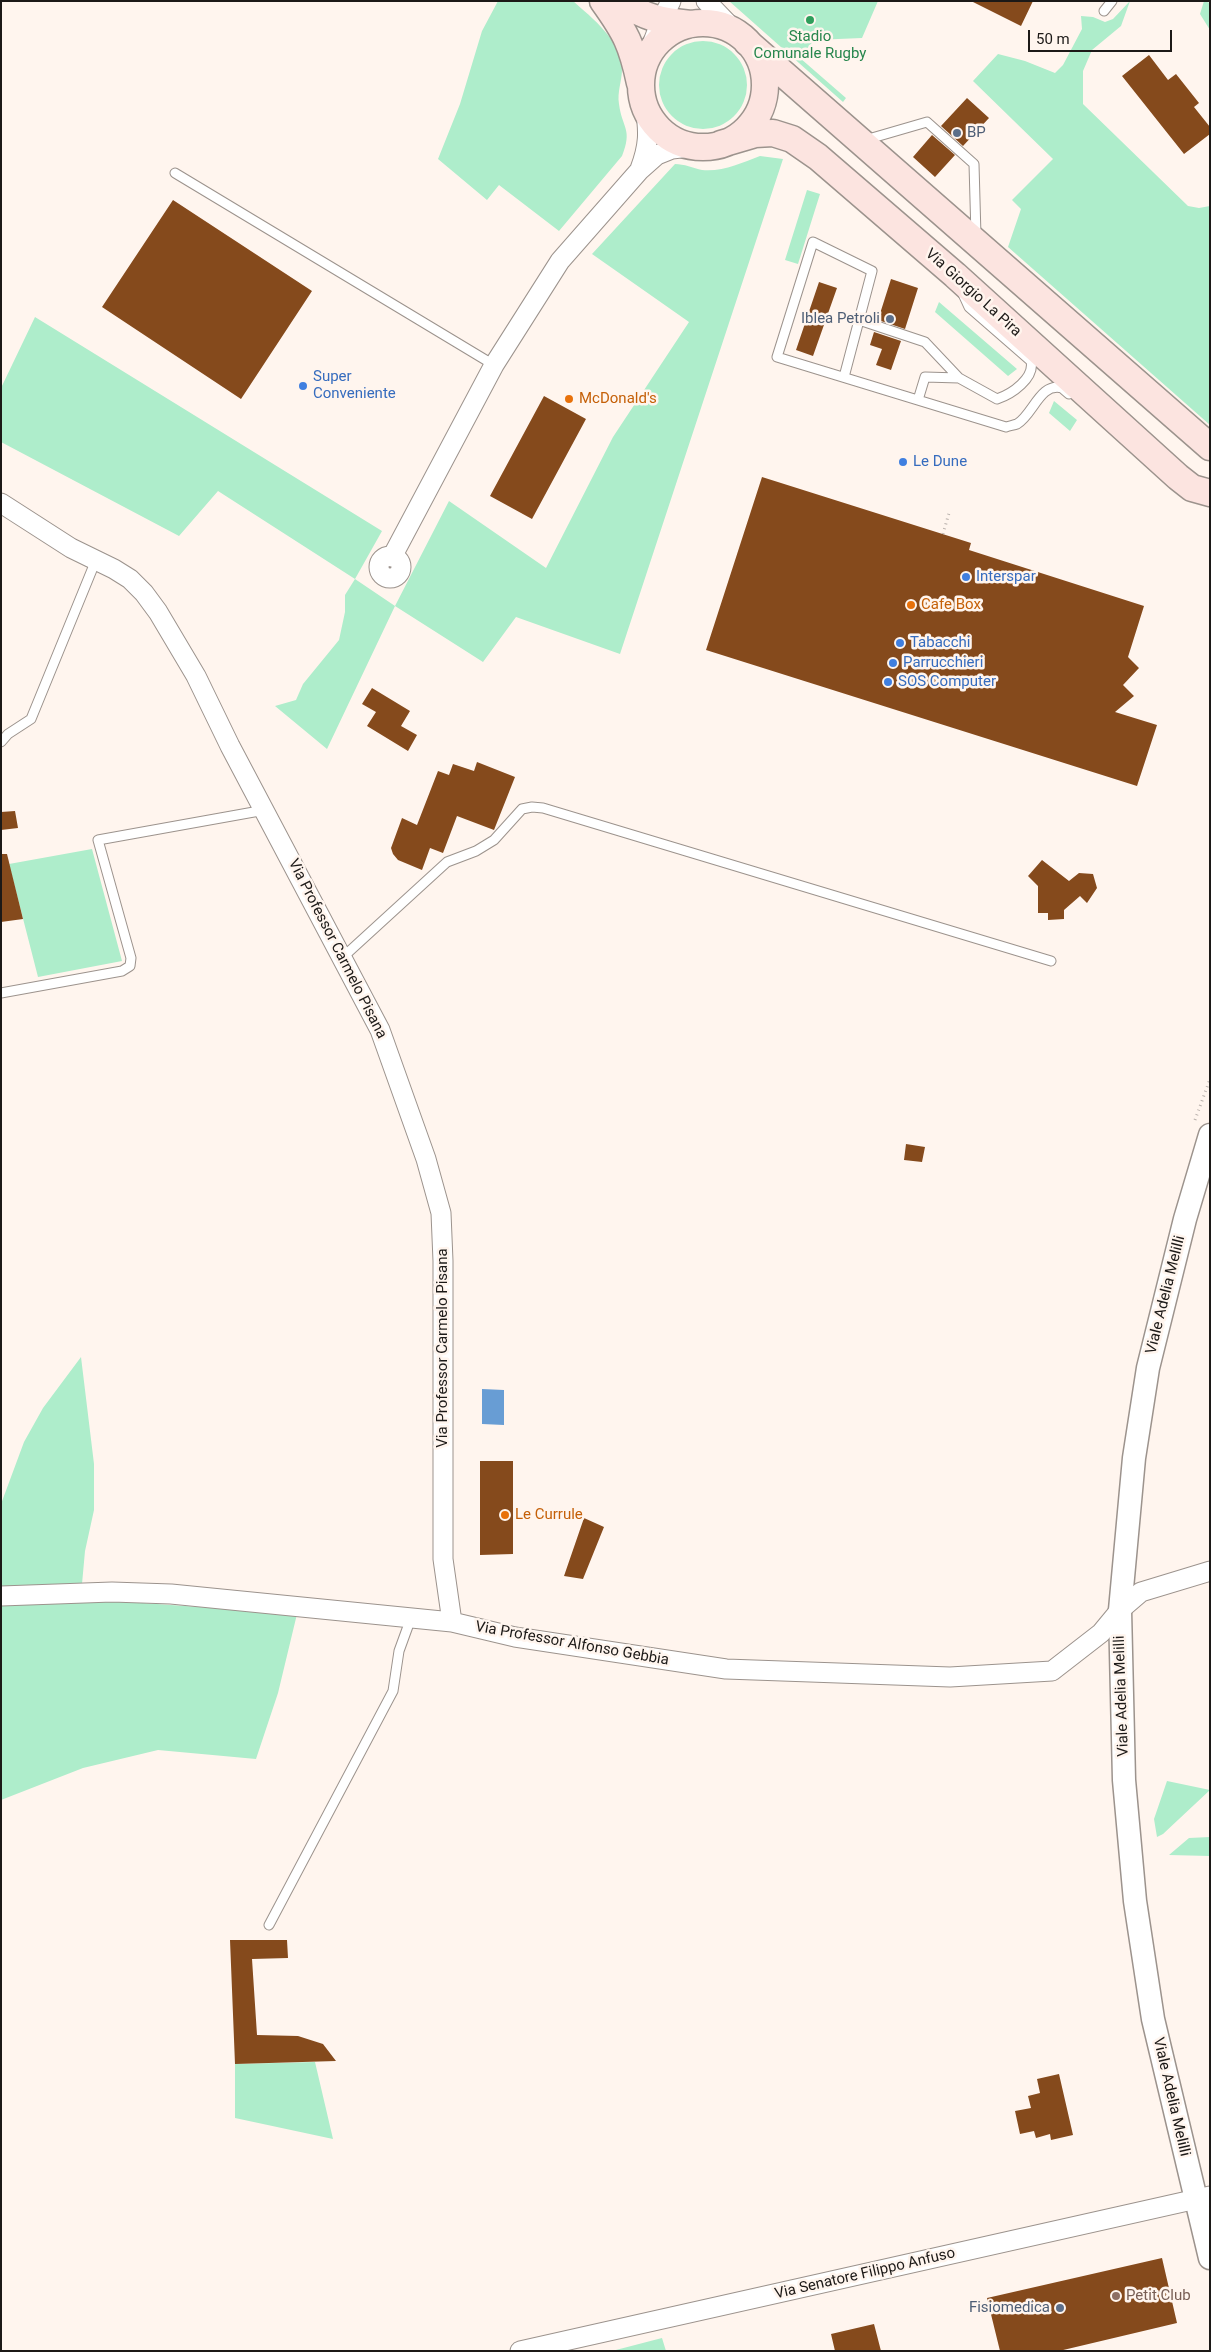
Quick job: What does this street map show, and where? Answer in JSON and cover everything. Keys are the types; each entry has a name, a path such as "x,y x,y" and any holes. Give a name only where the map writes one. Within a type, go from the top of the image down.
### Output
{"main road":[{"path":"603,1 622,27 633,51 643,98 654,123 667,136 684,144 709,145 736,137 748,127 758,114 765,82 762,67 756,54 741,37"},
{"path":"619,1 640,14 666,11 691,24"},
{"path":"643,98 642,74 646,60 653,47 664,37 677,29 691,24 714,25 741,37 1210,447"},
{"name":"Via Giorgio La Pira","path":"709,145 764,133 773,133 792,139 818,157 955,275 1178,477 1192,488 1210,493"}],"street":[{"path":"706,1 741,37"},
{"path":"646,60 666,11"},
{"path":"640,171 647,150 649,133 643,98"},
{"path":"392,556 494,365 560,261 640,171 657,155 672,149 709,145"},
{"name":"Via Professor Carmelo Pisana","path":"1,503 63,543 130,580 158,612 196,676 230,746 380,1030 426,1159 441,1213 444,1261 444,1559 452,1622"},
{"name":"Viale Adelia Melilli","path":"1210,1135 1185,1219 1148,1368 1134,1458 1120,1610 1124,1772 1135,1901 1153,2020 1202,2198 1210,2258"},
{"name":"Via Professor Alfonso Gebbia","path":"1,1596 112,1592 171,1594 452,1622 515,1637 726,1669 950,1677 1052,1671 1101,1634 1120,1610 1141,1592 1210,1571"},
{"name":"Via Senatore Filippo Anfuso","path":"520,2351 1202,2198"}],"lane":[{"path":"1104,11 1112,1"},
{"path":"859,141 927,122 974,164 977,243"},
{"path":"175,173 494,365"},
{"path":"844,377 872,271 813,242 778,357 1006,427 1018,423 1044,393 1057,387 1062,388 1077,401"},
{"path":"859,320 925,342 959,378 997,399 1003,397 1027,379 1033,368 1031,361 969,307 955,275"},
{"path":"918,400 925,377 959,378"},
{"path":"1128,446 1178,477"},
{"path":"1,742 8,734 31,720 96,560"},
{"path":"342,958 447,862 476,851 494,840 515,815 522,809 532,807 543,808 1051,961"},
{"path":"1,993 122,971 130,966 131,958 98,840 265,810"},
{"path":"270,1925 393,1691 399,1651 410,1618"}],"path":[{"path":"943,534 949,513"}],"green space":[{"path":"498,1 573,1 605,31 612,40 621,59 622,73 619,100 620,112 627,134 622,156 559,231 499,185 487,200 438,159 460,104 482,31"},
{"name":"Stadio Comunale Rugby","path":"729,1 878,1 862,38 814,40 800,58 846,98 843,102"},
{"path":"1130,1 1121,26 1092,50 1083,71 1083,104 1188,206 1199,208 1210,206 1210,425 1008,247 1021,209 1012,200 1053,159 973,81 998,54 1025,61 1055,73 1063,65 1082,29 1081,16 1093,17 1105,22 1113,19"},
{"path":"1204,1 1210,3 1210,30 1200,14"},
{"path":"703,41 720,45 734,54 743,68 747,85 743,102 734,116 720,125 703,129 686,125 672,116 663,102 659,85 663,68 672,54 686,45"},
{"path":"760,156 783,159 620,654 516,617 483,662 395,606 449,501 546,568 613,437 689,322 592,254 675,164 702,170 717,170"},
{"path":"807,190 820,194 798,264 785,260"},
{"path":"939,302 1017,369 1008,376 935,312"},
{"path":"35,317 382,531 355,579 218,491 179,536 1,442 1,388"},
{"path":"1054,401 1077,420 1070,431 1049,413"},
{"path":"355,579 395,606 327,749 275,706 296,700 303,684 339,640 345,612 345,595"},
{"path":"92,849 122,961 38,977 9,864"},
{"path":"81,1357 94,1464 94,1510 85,1551 82,1584 1,1587 1,1504 24,1442 43,1408"},
{"path":"42,1600 129,1602 297,1614 278,1693 256,1759 158,1750 83,1768 1,1800 1,1602"},
{"path":"1167,1781 1210,1790 1163,1834 1157,1837 1154,1819"},
{"path":"1210,1837 1210,1856 1169,1855 1189,1838"},
{"path":"315,2062 333,2139 235,2118 235,2064"},
{"path":"662,2338 666,2351 612,2351"}],"water":[{"path":"482,1389 504,1390 504,1425 482,1424"}],"building":[{"path":"971,1 1033,1 1021,26"},
{"path":"1149,55 1168,80 1176,74 1199,103 1194,107 1210,127 1210,134 1184,154 1122,76"},
{"path":"967,98 989,118 963,146 941,126"},
{"path":"932,135 955,155 935,177 913,157"},
{"path":"173,200 312,291 241,399 102,307"},
{"path":"891,279 918,288 905,329 878,320"},
{"path":"819,282 837,288 813,356 796,350"},
{"path":"874,332 901,341 891,370 876,365 882,349 870,345"},
{"path":"544,396 586,419 532,519 490,496"},
{"path":"762,477 971,543 969,550 1144,606 1128,657 1139,668 1123,685 1134,696 1115,712 1157,725 1137,786 706,650"},
{"path":"372,688 410,711 401,726 417,735 408,751 367,726 376,712 362,704"},
{"path":"477,762 515,777 494,830 457,816 443,853 430,848 422,870 398,860 391,848 402,818 417,825 438,771 449,775 453,764 474,771"},
{"path":"15,811 18,828 1,830 1,812"},
{"path":"1,854 7,854 23,919 1,922"},
{"path":"1042,860 1069,881 1079,873 1093,874 1097,888 1087,903 1080,896 1064,910 1064,919 1048,920 1048,913 1038,913 1038,886 1028,876"},
{"path":"906,1144 925,1147 922,1162 904,1160"},
{"path":"480,1461 513,1461 513,1554 480,1555"},
{"path":"584,1518 604,1527 583,1579 564,1576"},
{"path":"230,1940 287,1940 288,1958 252,1959 257,2035 298,2036 323,2044 336,2061 235,2064"},
{"path":"1059,2074 1073,2135 1051,2140 1050,2134 1036,2138 1034,2131 1020,2134 1015,2111 1031,2108 1028,2096 1040,2093 1037,2079"},
{"path":"1162,2258 1177,2323 1059,2351 1000,2351 987,2298"},
{"path":"874,2324 881,2351 835,2351 831,2334"}],"place":[{"name":"Stadio Comunale Rugby","path":"810,20"},
{"name":"BP","path":"957,133"},
{"name":"Iblea Petroli","path":"890,319"},
{"name":"Super Conveniente","path":"303,386"},
{"name":"McDonald's","path":"569,399"},
{"name":"Le Dune","path":"903,462"},
{"name":"Interspar","path":"966,577"},
{"name":"Cafe Box","path":"911,605"},
{"name":"Tabacchi","path":"900,643"},
{"name":"Parrucchieri","path":"893,663"},
{"name":"SOS Computer","path":"888,682"},
{"name":"Le Currule","path":"505,1515"},
{"name":"Petit Club","path":"1116,2296"},
{"name":"Fisiomedica","path":"1060,2308"}]}
